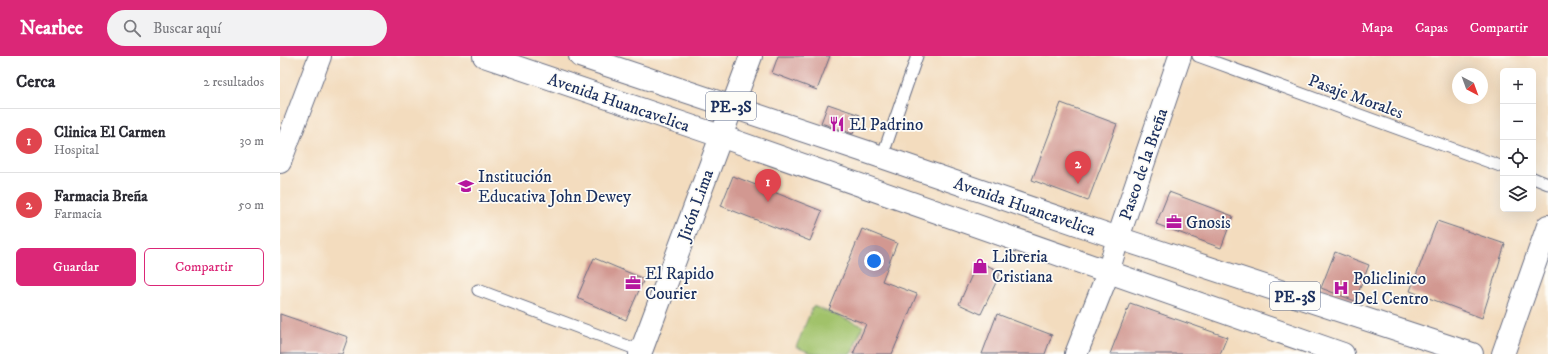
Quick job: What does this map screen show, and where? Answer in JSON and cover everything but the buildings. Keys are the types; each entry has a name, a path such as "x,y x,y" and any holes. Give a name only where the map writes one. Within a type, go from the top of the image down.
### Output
{"main road":[{"path":"280,162 320,56"},
{"name":"Avenida Huancavelica","path":"484,56 720,136 1343,354"},
{"name":"Avenida Huancavelica","path":"580,56 732,106 1118,238 1472,354"},
{"name":"Jirón Lima","path":"640,352 751,56"},
{"name":"Paseo de la Breña","path":"1076,354 1108,273 1118,238 1180,56"},
{"path":"1502,354 1548,226"}],"lane":[{"path":"882,157 917,56"},
{"name":"Pasaje Morales","path":"1198,56 1500,166"},
{"path":"1536,179 1548,184"},
{"path":"478,290 640,352"}],"green space":[{"path":"813,306 863,326 851,354 814,354 796,347"}],"place":[{"name":"El Padrino","path":"837,124"},
{"name":"Farmacia Breña","path":"1078,184"},
{"name":"Institución Educativa John Dewey","path":"466,186"},
{"name":"Clinica El Carmen","path":"768,202"},
{"name":"Gnosis","path":"1174,222"},
{"name":"Libreria Cristiana","path":"980,266"},
{"name":"El Rapido Courier","path":"633,283"},
{"name":"Policlinico Del Centro","path":"1341,288"}]}
